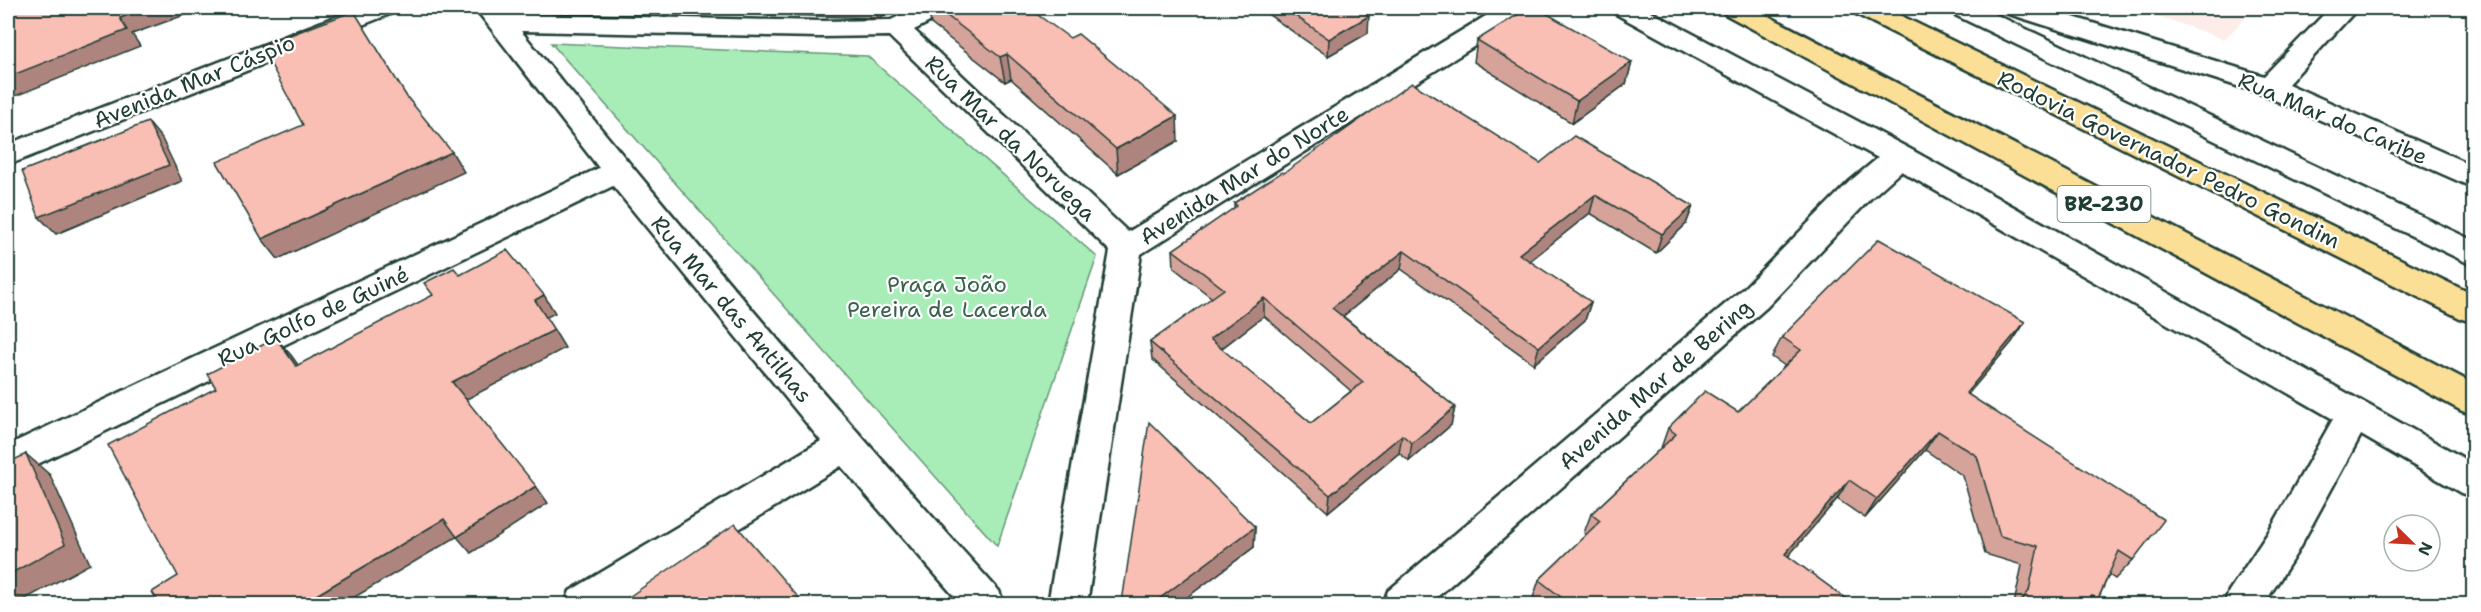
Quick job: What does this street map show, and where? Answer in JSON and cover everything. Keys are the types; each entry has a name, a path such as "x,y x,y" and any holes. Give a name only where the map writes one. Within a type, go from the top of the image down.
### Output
{"highway":[{"name":"BR-230","path":"1734,8 2474,401"},
{"name":"Rodovia Governador Pedro Gondim","path":"1865,8 2474,310"}],"street":[{"name":"Avenida Mar Cáspio","path":"8,155 381,8"},
{"path":"494,15 820,29 896,28 936,8"},
{"name":"Avenida Mar do Norte","path":"1068,604 1126,248 1517,8"},
{"path":"1625,8 1899,156 2474,482"},
{"path":"1962,8 2474,255"},
{"name":"Rua Mar do Caribe","path":"2018,8 2269,87 2474,178"},
{"path":"2269,87 2345,8"},
{"name":"Rua Mar das Antilhas","path":"494,15 618,171 845,445 986,604"},
{"name":"Rua Mar da Noruega","path":"896,28 1126,248"},
{"name":"Avenida Mar de Bering","path":"1402,604 1755,298 1860,190 1899,156"},
{"name":"Rua Golfo de Guiné","path":"8,461 618,171"},
{"path":"2243,604 2283,542 2354,414"},
{"path":"584,604 845,445"}],"shaded area":[{"path":"2134,8 2256,8 2224,39"}],"green space":[{"name":"Praça João Pereira de Lacerda","path":"551,43 867,56 1097,257 997,546"}],"building":[{"path":"8,8 148,8 120,18 127,30 8,77"},
{"path":"937,8 1028,8 1070,38 1078,34 1177,116 1116,149 1007,54 1000,57"},
{"path":"1284,8 1356,8 1369,16 1329,39"},
{"path":"1528,8 1537,8 1632,62 1577,101 1477,40"},
{"path":"354,11 407,97 452,152 262,239 217,162 303,125 261,46"},
{"path":"1412,83 1540,163 1574,136 1693,206 1662,234 1595,195 1519,254 1591,302 1539,347 1404,251 1332,308 1455,407 1412,443 1402,435 1330,495 1150,342 1224,289 1173,250 1237,206 1234,203 1282,172 1284,173","holes":["1264,298 1363,382 1311,423 1210,339"]},
{"path":"148,122 169,165 39,217 22,171"},
{"path":"1879,239 2025,322 1966,393 2164,520 2133,560 2119,551 2098,599 2092,596 2087,604 2019,604 2029,591 2038,546 2000,536 1977,456 1938,431 1877,499 1849,480 1785,554 1853,604 1570,604 1539,580 1600,521 1591,514 1676,434 1668,428 1705,391 1738,412 1801,350 1782,337"},
{"path":"507,250 544,295 535,300 554,330 452,382 536,486 457,537 444,519 304,604 160,604 152,592 178,576 108,445 216,388 207,374 276,338 296,366 433,295 424,283 454,268 460,275"},
{"path":"1149,422 1255,527 1152,604 1122,602"},
{"path":"26,454 65,544 8,575 8,463"},
{"path":"735,524 804,604 620,603"}]}
